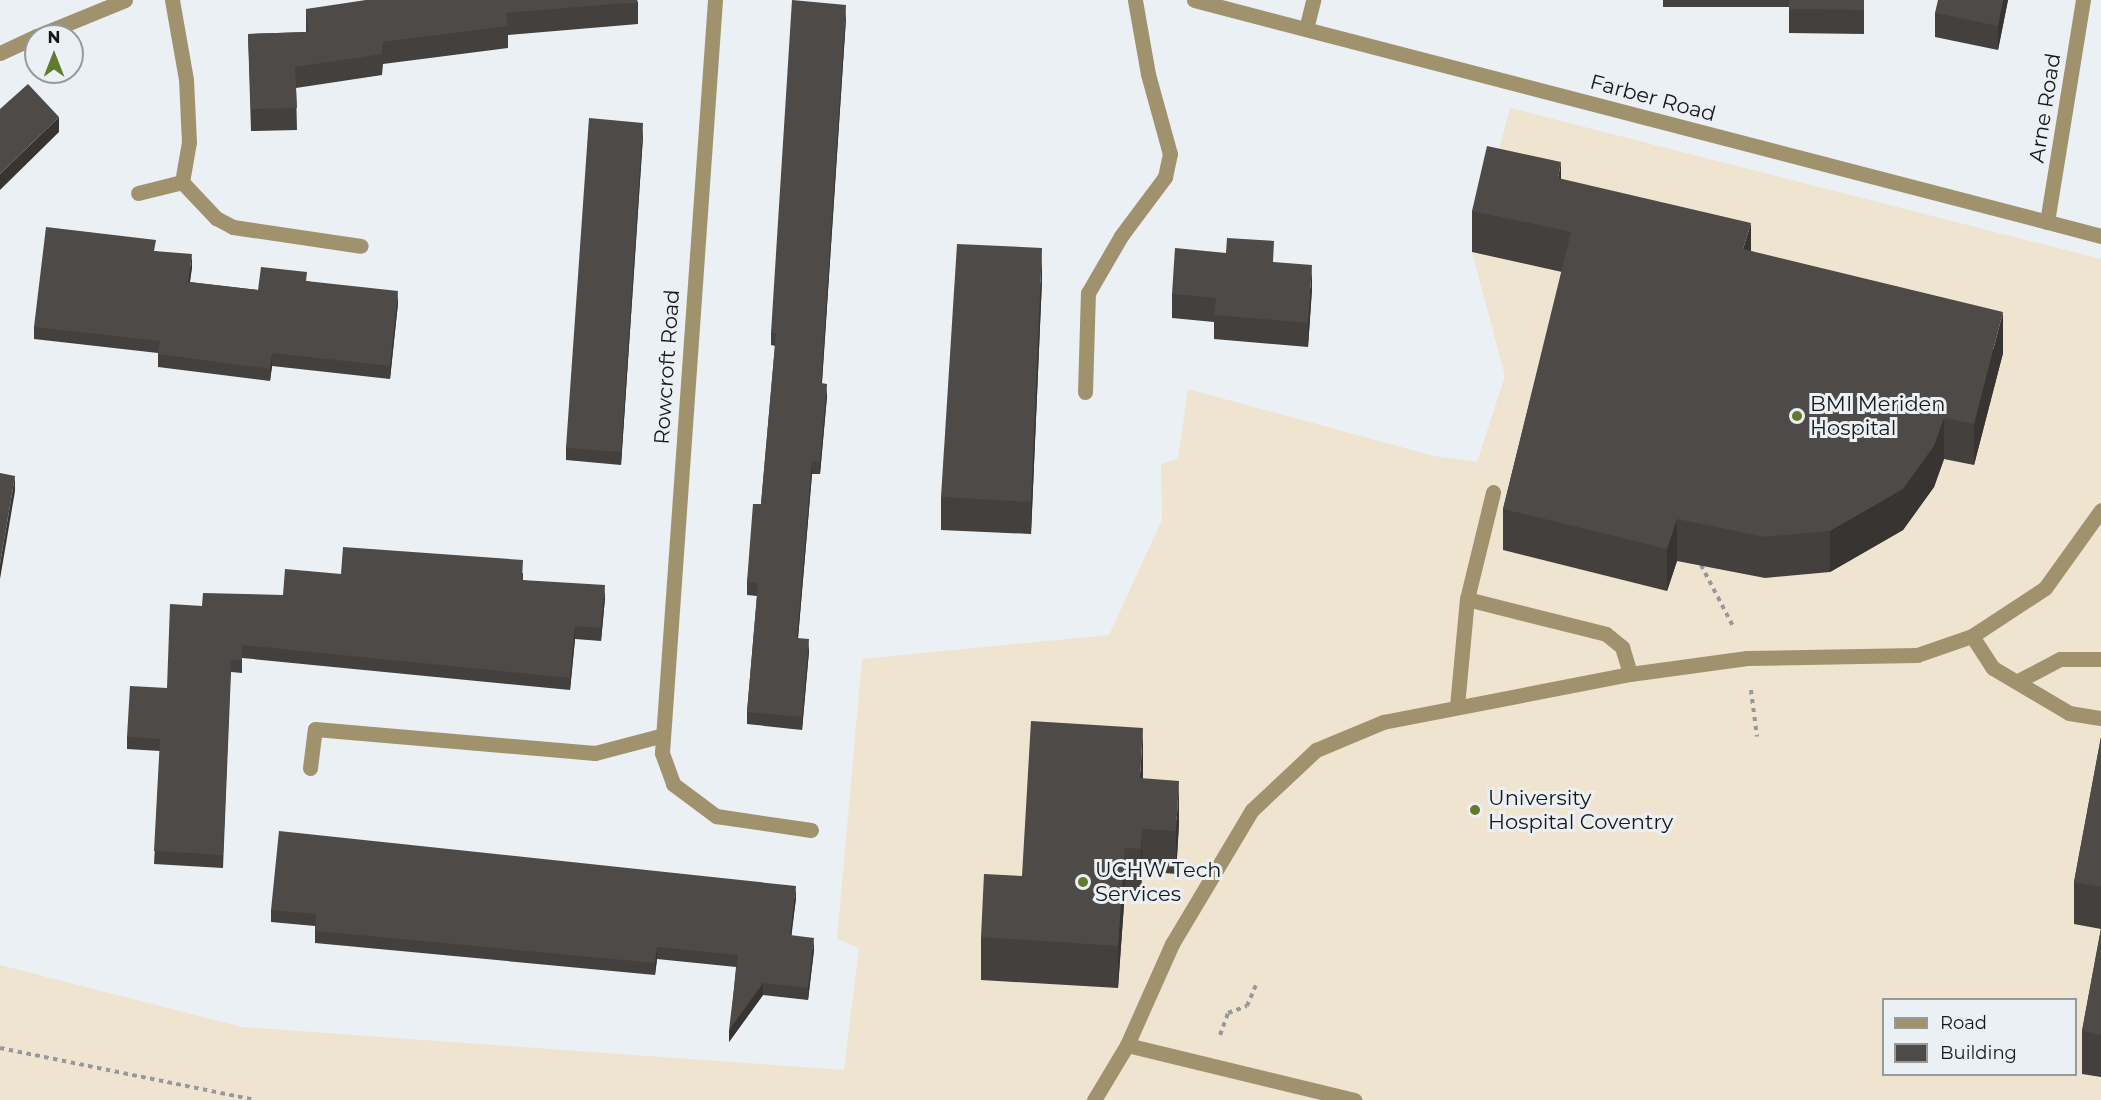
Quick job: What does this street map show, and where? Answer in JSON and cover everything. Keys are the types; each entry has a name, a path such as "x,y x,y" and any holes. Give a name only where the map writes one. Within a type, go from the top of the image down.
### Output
{"street":[{"path":"65,24 124,0"},
{"path":"172,0 186,79 189,142 182,182"},
{"name":"Rowcroft Road","path":"715,0 660,736 673,784 690,801 716,816 811,830"},
{"path":"1085,392 1088,293 1121,236 1165,177 1170,153 1148,74 1135,0"},
{"name":"Farber Road","path":"1194,0 2101,236"},
{"path":"1306,29 1313,0"},
{"name":"Arne Road","path":"2047,222 2083,0"},
{"path":"0,53 24,42"},
{"path":"138,193 182,182"},
{"path":"182,182 216,218 233,227 361,246"},
{"path":"1457,706 1467,599 1493,492"},
{"path":"1094,1100 1127,1044 1172,944 1252,810 1316,750 1383,722 1630,674 1747,658 1917,655 1972,636 2045,588 2101,510"},
{"path":"1467,599 1606,634 1622,647 1630,674"},
{"path":"1972,636 1993,668 2019,681 2069,713 2101,718"},
{"path":"2019,681 2060,659 2101,659"},
{"path":"309,768 315,729 595,753 660,736"},
{"path":"1127,1044 1354,1100"}],"path":[{"path":"1701,565 1747,658 1757,737"},
{"path":"1210,1064 1228,1013 1247,1006 1257,983"},
{"path":"0,1048 255,1100"}],"shaded area":[{"name":"University Hospital Coventry","path":"1510,108 2101,259 2101,1100 0,1100 0,965 242,1027 844,1070 859,948 837,939 862,659 1109,635 1162,520 1161,464 1178,459 1188,389 1434,456 1477,462 1505,376 1472,252"}],"building":[{"path":"366,0 637,0 638,2 506,13 508,26 383,42 382,54 295,67 297,108 251,109 248,34 309,32 306,9"},
{"path":"792,0 846,5 821,383 827,384 820,462 812,461 797,638 809,639 802,717 747,712 758,583 747,582 753,504 761,504 776,333 771,333"},
{"path":"1789,0 1864,0 1864,10 1789,9"},
{"path":"1938,0 2003,0 1998,26 1935,13"},
{"path":"28,84 59,117 0,174 0,109"},
{"path":"589,118 643,123 621,452 566,448"},
{"path":"1487,146 1561,162 1558,178 1751,223 1743,249 2003,312 1974,424 1944,418 1934,446 1903,489 1830,531 1765,537 1677,519 1667,549 1503,509 1571,232 1472,211"},
{"path":"46,227 156,240 154,251 192,254 188,282 258,290 261,267 307,272 306,281 398,291 390,366 272,353 270,369 158,354 160,341 34,327"},
{"path":"1227,238 1274,241 1273,262 1312,265 1308,323 1214,315 1216,298 1172,294 1175,248 1226,253"},
{"path":"957,244 1042,248 1031,502 941,497"},
{"path":"0,473 15,476 0,564"},
{"path":"343,547 523,560 522,580 605,585 601,628 575,626 570,678 242,645 242,660 231,660 223,855 154,851 160,739 127,737 130,686 167,688 170,604 202,606 203,593 283,595 285,569 341,574"},
{"name":"UCHW Tech Services","path":"1031,721 1143,728 1140,778 1179,781 1176,831 1142,829 1141,849 1125,848 1118,946 981,937 984,874 1022,876"},
{"path":"2101,737 2101,887 2074,882"},
{"path":"279,831 796,886 790,935 814,938 808,988 763,983 729,1030 738,955 657,947 655,963 315,931 316,914 271,910"},
{"path":"2101,928 2101,1035 2082,1031"}],"place":[{"name":"BMI Meriden Hospital","path":"1797,416"},
{"name":"University Hospital Coventry","path":"1475,810"},
{"name":"UCHW Tech Services","path":"1083,882"}]}
